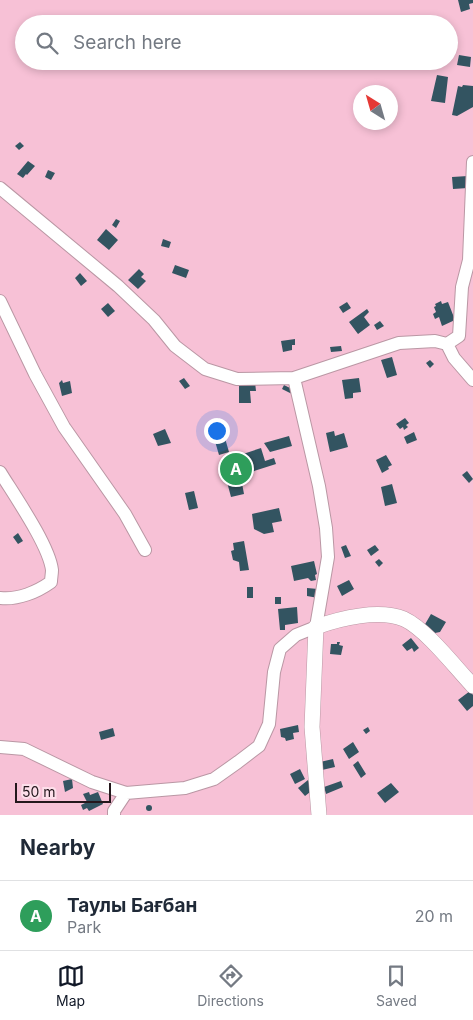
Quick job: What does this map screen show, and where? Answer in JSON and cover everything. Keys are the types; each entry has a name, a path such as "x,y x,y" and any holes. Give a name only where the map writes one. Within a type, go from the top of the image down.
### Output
{"street":[{"path":"0,188 118,286 154,320 175,346 205,369 237,379 294,378 400,343 435,341 447,344 459,336 462,287 469,260 473,162"},
{"path":"0,301 35,374 64,427 125,514 144,550"},
{"path":"447,344 454,358 473,380"},
{"path":"294,378 319,486 326,528 328,558 316,627 312,726 318,815"},
{"path":"0,472 38,536 52,570 51,582 41,589 23,596 0,598"},
{"path":"0,748 24,749 92,782 126,793 184,788 214,779 259,746 269,724 274,672 280,649 296,635 329,622 380,614 403,619 416,626 473,686"},
{"path":"114,815 114,811 126,793"}],"shaded area":[{"path":"0,0 473,0 473,815 0,815"}],"building":[{"path":"458,0 473,0 473,3 469,4 470,9 461,12"},
{"path":"459,55 471,57 470,67 458,65"},
{"path":"437,75 448,77 445,103 431,101"},
{"path":"463,85 473,86 473,107 457,116 452,115 458,86 462,87"},
{"path":"20,142 24,146 19,150 15,146"},
{"path":"28,161 35,166 23,178 17,174"},
{"path":"48,170 55,173 51,180 45,177"},
{"path":"468,176 468,188 453,189 452,177"},
{"path":"116,219 120,221 116,228 112,225"},
{"path":"106,229 118,240 109,250 97,240"},
{"path":"163,239 171,242 169,248 161,246"},
{"path":"175,265 189,270 186,278 172,273"},
{"path":"139,269 144,274 141,277 146,281 138,289 128,280"},
{"path":"80,273 87,281 81,286 75,278"},
{"path":"441,301 442,304 448,302 455,320 442,326 439,317 435,319 433,314 436,312 435,304"},
{"path":"347,302 351,308 343,313 339,307"},
{"path":"108,303 115,311 108,317 101,309"},
{"path":"367,309 369,312 364,317 370,325 358,334 349,322"},
{"path":"380,321 384,326 377,330 374,325"},
{"path":"295,339 295,345 292,345 292,350 283,352 281,341"},
{"path":"341,346 342,351 331,352 330,347"},
{"path":"392,357 397,375 387,378 381,360"},
{"path":"430,360 434,364 430,368 426,363"},
{"path":"184,378 190,386 185,389 179,381"},
{"path":"359,378 361,392 353,393 353,398 345,399 342,380"},
{"path":"62,380 63,383 70,381 72,393 62,396 59,383"},
{"path":"239,382 255,382 256,391 250,391 251,403 239,403"},
{"path":"284,385 294,390 292,394 282,389"},
{"path":"218,418 229,452 219,455 210,424 214,423 213,420"},
{"path":"405,418 409,423 406,425 408,427 404,430 403,427 400,429 396,424"},
{"path":"165,429 171,443 158,446 153,434"},
{"path":"334,431 335,436 344,433 348,447 330,452 326,433"},
{"path":"414,432 417,440 407,444 404,437"},
{"path":"289,436 292,446 270,452 264,443"},
{"path":"261,448 265,461 274,458 276,464 245,474 244,470 235,473 230,455 236,453 237,456"},
{"path":"386,455 392,465 382,473 376,460"},
{"path":"467,471 473,479 469,483 462,475"},
{"path":"241,478 244,494 231,497 227,482"},
{"path":"392,484 397,503 385,506 381,487"},
{"path":"194,491 198,508 189,510 185,493"},
{"path":"279,508 282,521 272,523 274,532 264,534 254,529 252,514"},
{"path":"18,533 23,541 18,544 13,537"},
{"path":"244,541 249,570 240,571 239,562 233,560 231,551 234,550 233,543"},
{"path":"346,545 351,556 345,558 341,547"},
{"path":"375,545 379,550 371,556 367,550"},
{"path":"379,559 383,563 379,567 375,562"},
{"path":"314,561 317,574 315,575 316,580 311,581 308,578 294,581 291,566"},
{"path":"349,580 354,589 342,596 337,586"},
{"path":"247,587 253,587 253,598 247,598"},
{"path":"307,588 318,589 318,598 307,596"},
{"path":"275,597 281,597 281,604 275,604"},
{"path":"297,607 298,623 285,625 285,630 280,630 278,609"},
{"path":"431,614 446,622 440,632 435,633 424,626"},
{"path":"411,638 419,648 414,652 412,648 407,651 402,645"},
{"path":"337,642 340,642 339,645 343,646 341,655 330,654 331,644 337,644"},
{"path":"470,691 473,695 473,706 467,711 458,700"},
{"path":"298,725 299,732 293,733 294,739 286,741 285,738 281,737 280,729"},
{"path":"368,727 370,731 366,734 363,730"},
{"path":"113,728 115,736 101,740 99,732"},
{"path":"353,742 359,752 349,759 343,749"},
{"path":"333,759 335,767 322,770 320,762"},
{"path":"358,761 366,774 361,778 353,765"},
{"path":"300,769 305,779 295,784 290,774"},
{"path":"72,779 73,788 65,792 63,781"},
{"path":"308,780 314,789 305,796 298,788"},
{"path":"341,781 343,787 326,794 324,787"},
{"path":"391,783 399,792 385,803 377,793"},
{"path":"89,792 90,795 98,792 103,804 89,811 87,808 83,810 81,805 87,802 83,794"},
{"path":"149,805 152,808 149,811 146,808"}],"place":[{"name":"Таулы Бағбан","path":"236,469"}]}
